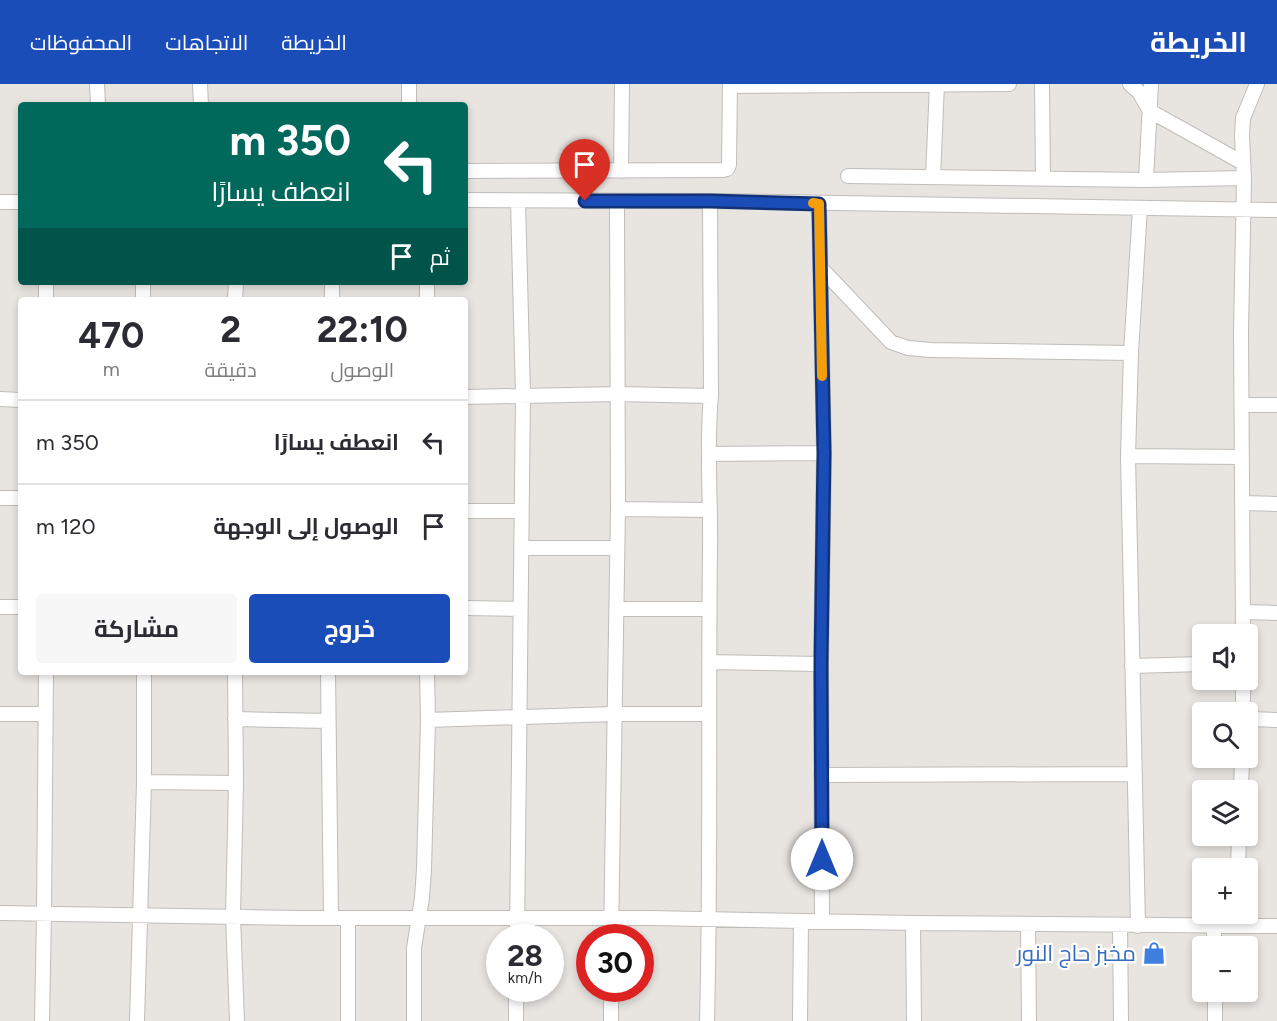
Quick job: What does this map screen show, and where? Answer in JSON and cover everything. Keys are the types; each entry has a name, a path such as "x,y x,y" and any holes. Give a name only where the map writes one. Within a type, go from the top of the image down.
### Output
{"street":[{"path":"97,84 98,102"},
{"path":"200,84 201,102"},
{"path":"409,84 409,102"},
{"path":"621,171 622,84"},
{"path":"933,177 937,84"},
{"path":"468,171 727,169 729,165 730,85 1009,84"},
{"path":"1042,84 1043,179"},
{"path":"1130,84 1139,92 1150,111 1243,170"},
{"path":"1146,180 1151,84"},
{"path":"1243,624 1241,331 1244,209 1242,136 1243,118 1257,84"},
{"path":"848,177 1146,180 1243,170"},
{"path":"468,200 710,201 1277,210"},
{"path":"517,924 523,395 518,201"},
{"path":"611,924 618,509 617,201"},
{"path":"707,1021 710,919 710,201"},
{"path":"0,202 18,202"},
{"path":"819,204 824,453 821,664 822,921"},
{"path":"1138,926 1128,456 1131,353 1140,207"},
{"path":"820,267 891,342 908,348 1131,353"},
{"path":"468,397 617,394 711,396"},
{"path":"0,399 18,400"},
{"path":"1243,405 1277,405"},
{"path":"709,454 824,453"},
{"path":"1128,456 1242,456"},
{"path":"0,498 18,498"},
{"path":"1242,503 1277,504"},
{"path":"618,509 710,510"},
{"path":"468,511 520,511"},
{"path":"521,548 616,548"},
{"path":"0,607 18,607"},
{"path":"468,608 520,609"},
{"path":"616,609 709,609"},
{"path":"1243,612 1277,613"},
{"path":"709,662 821,664"},
{"path":"1132,666 1192,664"},
{"path":"42,1021 46,675"},
{"path":"137,1021 144,782 144,675"},
{"path":"235,675 236,783 233,916 237,1021"},
{"path":"328,675 331,918"},
{"path":"414,1021 414,948 424,869 427,675"},
{"path":"0,714 45,714"},
{"path":"428,720 614,714 709,714"},
{"path":"235,719 328,720"},
{"path":"1258,719 1277,720"},
{"path":"821,775 1135,774"},
{"path":"144,782 236,783"},
{"path":"0,913 331,918 710,919 913,924 1138,926 1218,924"},
{"path":"348,918 348,1021"},
{"path":"800,1021 801,921"},
{"path":"1258,923 1277,926"},
{"path":"913,924 914,1021"},
{"path":"1028,925 1029,1021"},
{"path":"1120,925 1121,1021"},
{"path":"1214,925 1214,936"},
{"path":"516,1002 516,1021"},
{"path":"611,1002 611,1021"},
{"path":"1215,1002 1215,1021"}],"slow traffic":[{"path":"813,203 819,204 822,376"}],"place":[{"name":"مخبز حاج النور","path":"1154,953"}],"route":[{"path":"585,201 819,204 824,453 821,664 822,859"}]}
